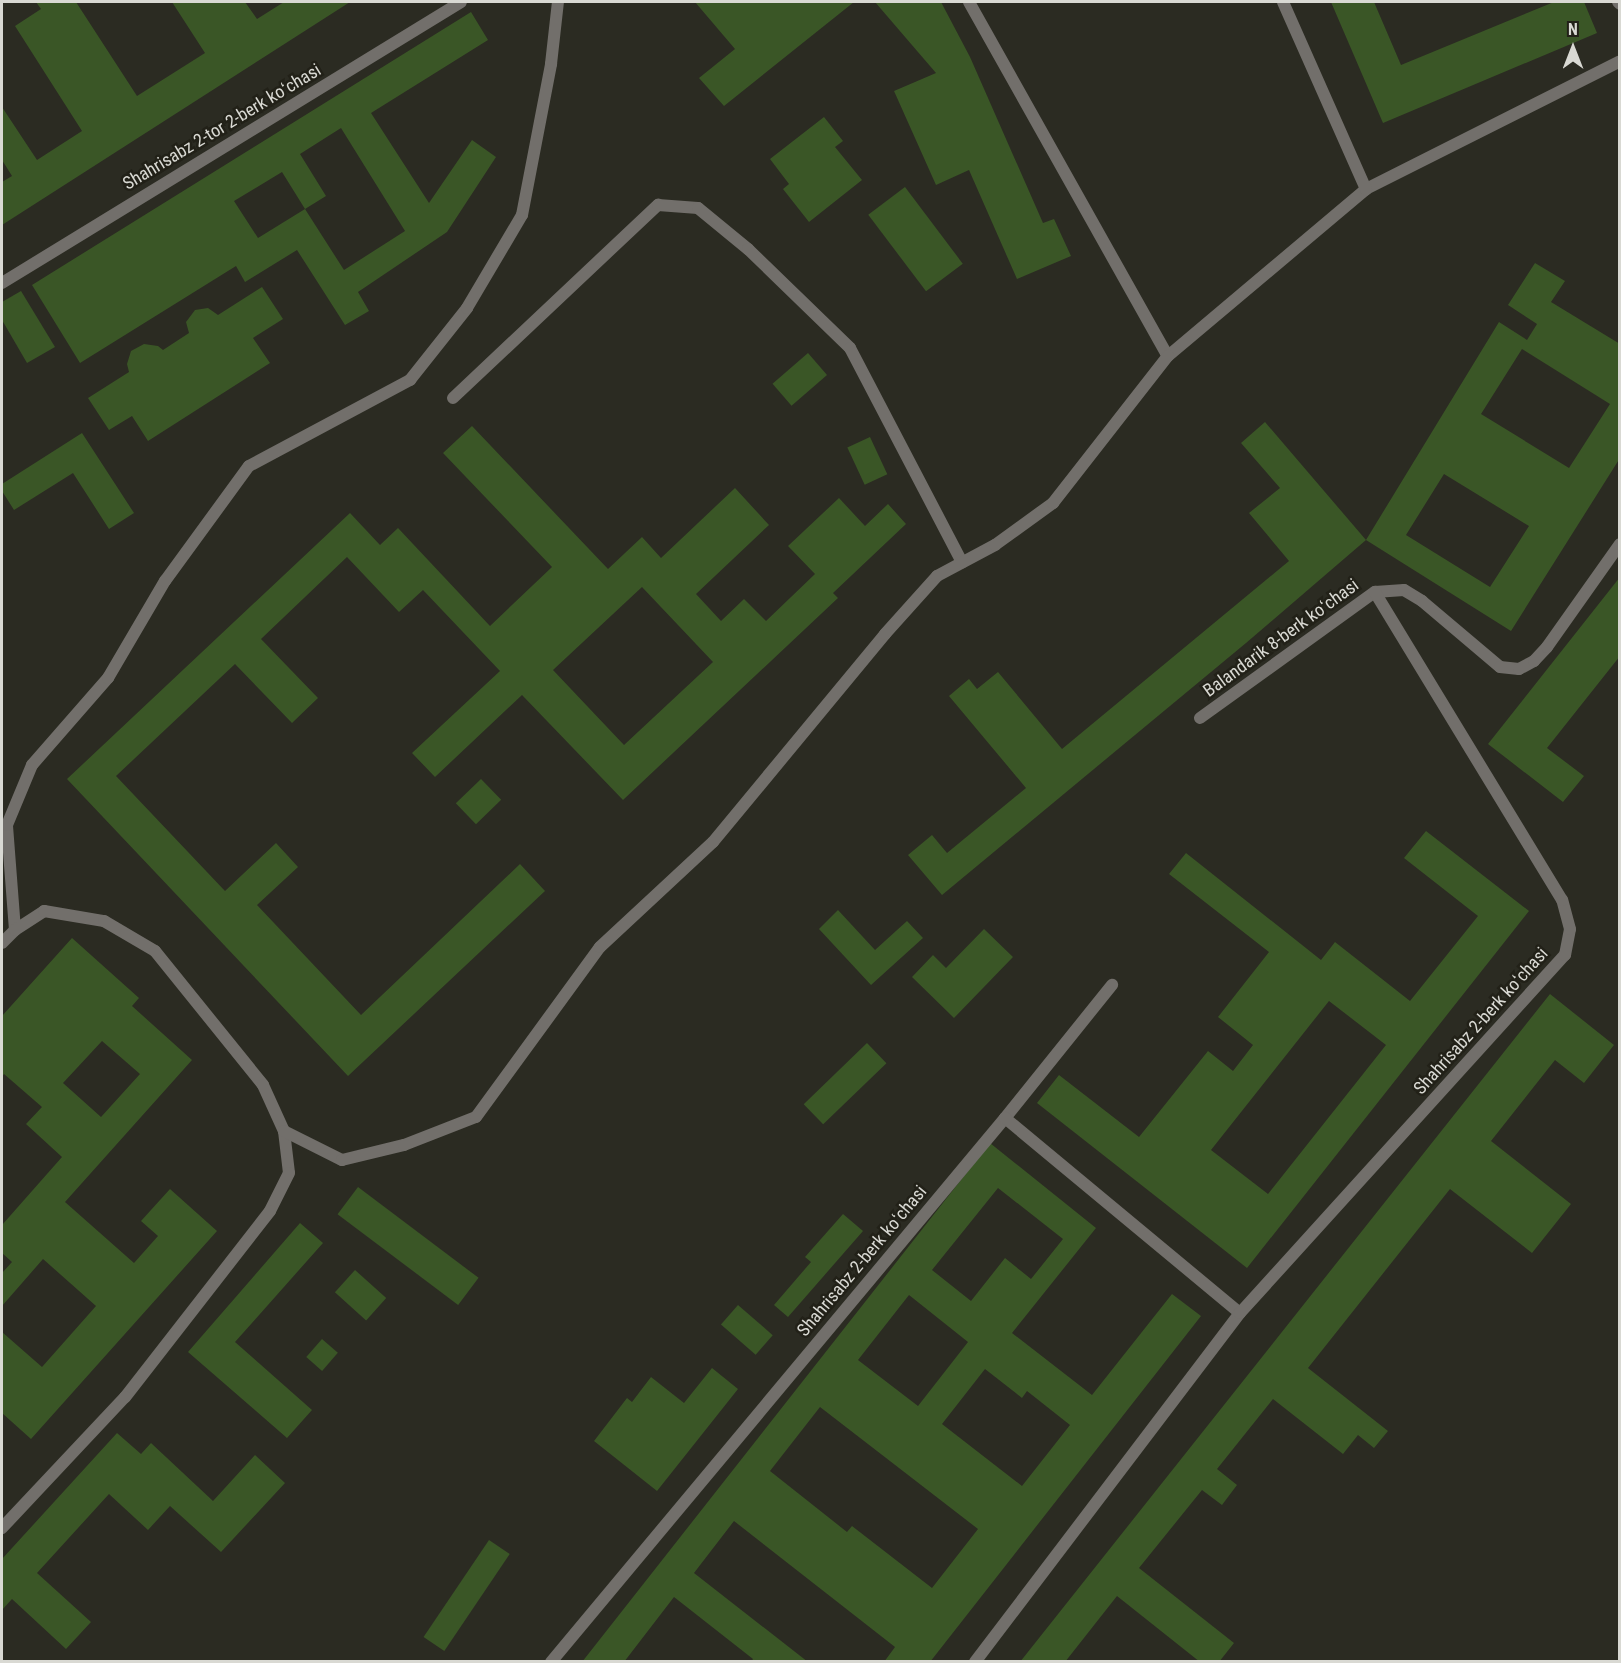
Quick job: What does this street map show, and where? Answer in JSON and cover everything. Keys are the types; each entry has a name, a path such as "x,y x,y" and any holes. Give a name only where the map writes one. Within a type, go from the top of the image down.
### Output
{"street":[{"name":"Shahrisabz 2-tor 2-berk koʻchasi","path":"2,283 461,2"},
{"path":"15,930 7,825 32,765 108,678 165,581 249,466 410,380 467,308 522,215 552,64 558,2"},
{"path":"969,2 1168,356"},
{"path":"1283,2 1366,189"},
{"path":"284,1131 342,1160 404,1145 476,1117 600,947 713,842 893,625 937,576 995,544 1053,503 1168,356 1366,189 1620,61"},
{"path":"453,398 658,205 698,208 748,249 850,348 962,562"},
{"name":"Balandarik 8-berk koʻchasi","path":"1200,718 1375,592 1404,590 1422,601 1500,667 1518,669 1534,661 1547,647 1620,544"},
{"name":"Shahrisabz 2-berk koʻchasi","path":"975,1662 1240,1313 1565,955 1570,929 1562,900 1375,592"},
{"path":"2,943 15,930 44,911 104,921 155,951 263,1085 284,1131 289,1173 270,1210 125,1397 2,1528"},
{"name":"Shahrisabz 2-berk koʻchasi","path":"551,1662 1005,1118 1112,985"},
{"path":"1005,1118 1240,1313"}],"building":[{"path":"36,2 76,2 137,96 205,53 172,2 245,2 257,19 284,2 350,2 2,225 2,182 12,176 2,160 2,107 37,160 82,131 15,26 41,9"},
{"path":"695,2 854,2 724,106 699,78 735,49"},
{"path":"875,2 941,2 970,57 1043,223 1054,219 1071,256 1017,279 969,170 936,185 894,91 936,73"},
{"path":"1331,2 1374,2 1401,65 1554,2 1584,2 1597,33 1383,123"},
{"path":"471,12 488,40 371,113 429,203 472,140 496,157 447,232 358,292 369,311 345,325 297,250 245,282 236,266 80,363 32,285","holes":["341,128 405,231 344,270 305,209 326,196 300,154","282,172 305,209 258,238 234,201"]},
{"path":"824,117 843,141 835,147 862,180 809,222 783,189 789,184 770,159"},
{"path":"905,187 963,264 926,291 868,215"},
{"path":"1535,263 1565,281 1551,302 1620,344 1620,458 1511,631 1366,540 1499,322 1527,340 1537,324 1508,305","holes":["1522,349 1610,404 1569,468 1481,414","1444,474 1529,526 1490,587 1406,535"]},
{"path":"262,287 283,319 253,338 270,363 148,441 132,416 109,430 88,398 129,372 127,364 131,351 144,344 158,346 163,350 189,333 186,322 195,310 208,308 218,315"},
{"path":"21,291 55,347 27,363 2,320 2,302"},
{"path":"808,353 827,375 792,406 773,384"},
{"path":"1265,422 1366,540 1246,643 942,895 908,855 932,835 947,853 1026,788 949,696 969,679 977,689 998,672 1062,749 1289,561 1249,513 1280,488 1241,443"},
{"path":"472,426 608,569 642,537 661,558 735,488 769,525 696,594 721,621 744,599 766,621 815,574 788,546 839,498 865,526 888,504 906,524 833,593 838,598 623,800 522,695 435,777 412,753 500,671 423,590 399,612 347,557 261,639 318,698 292,723 235,664 116,776 225,891 276,843 298,867 257,905 361,1015 520,864 545,891 348,1076 67,779 350,513 380,545 398,528 490,626 552,567 443,453","holes":["642,587 713,662 624,745 553,670"]},
{"path":"82,433 134,513 109,529 73,473 14,510 2,491 2,484"},
{"path":"870,437 887,474 865,485 847,448"},
{"path":"1620,577 1620,656 1547,748 1584,776 1563,802 1488,744"},
{"path":"481,779 501,800 476,824 456,803"},
{"path":"1426,831 1529,911 1247,1268 1037,1103 1059,1075 1139,1137 1208,1051 1233,1071 1253,1045 1218,1017 1269,952 1169,874 1186,853 1321,960 1335,942 1410,1001 1478,916 1404,858","holes":["1329,1001 1386,1045 1268,1194 1211,1150"]},
{"path":"838,910 875,950 907,921 923,938 871,985 819,929"},
{"path":"984,929 1013,957 954,1018 912,977 933,955 946,968"},
{"path":"72,938 139,998 132,1006 192,1060 65,1202 134,1263 158,1236 141,1221 170,1189 217,1231 31,1439 2,1413 2,1332 42,1367 96,1306 43,1259 2,1306 2,1273 12,1262 2,1253 2,1225 62,1157 26,1124 42,1107 4,1074 2,1077 2,1016","holes":["102,1041 140,1074 101,1117 63,1083"]},
{"path":"1550,994 1614,1045 1584,1083 1555,1060 1491,1141 1571,1204 1532,1253 1450,1189 1308,1368 1388,1431 1374,1448 1358,1435 1343,1454 1273,1399 1217,1469 1237,1485 1222,1505 1202,1490 1139,1568 1234,1643 1219,1662 1200,1662 1117,1596 1065,1662 1020,1662"},
{"path":"867,1043 886,1063 823,1124 804,1104"},
{"path":"990,1143 1096,1228 1012,1333 1092,1395 1172,1294 1201,1316 930,1662 884,1662 895,1647 734,1521 694,1573 808,1662 751,1662 753,1659 674,1597 624,1662 582,1662","holes":["998,1188 1063,1239 1031,1279 1005,1258 971,1301 932,1270","909,1295 968,1342 918,1406 858,1360","985,1369 1022,1398 1027,1391 1070,1425 1022,1486 942,1424","820,1407 978,1529 932,1588 852,1526 847,1532 770,1471"]},
{"path":"358,1187 479,1278 458,1305 338,1214"},
{"path":"843,1214 863,1231 788,1317 774,1305 811,1262 805,1257"},
{"path":"300,1223 323,1243 235,1342 312,1410 287,1438 188,1352"},
{"path":"355,1270 386,1298 366,1320 335,1292"},
{"path":"738,1305 773,1335 756,1355 721,1325"},
{"path":"322,1339 338,1353 322,1371 306,1357"},
{"path":"712,1368 738,1389 657,1491 594,1441 627,1398 632,1402 651,1377 684,1403"},
{"path":"117,1433 141,1454 151,1443 213,1501 255,1455 285,1483 221,1552 170,1506 148,1530 109,1494 37,1573 91,1622 66,1649 12,1599 2,1610 2,1559"},
{"path":"489,1540 510,1554 444,1651 424,1637"}]}
